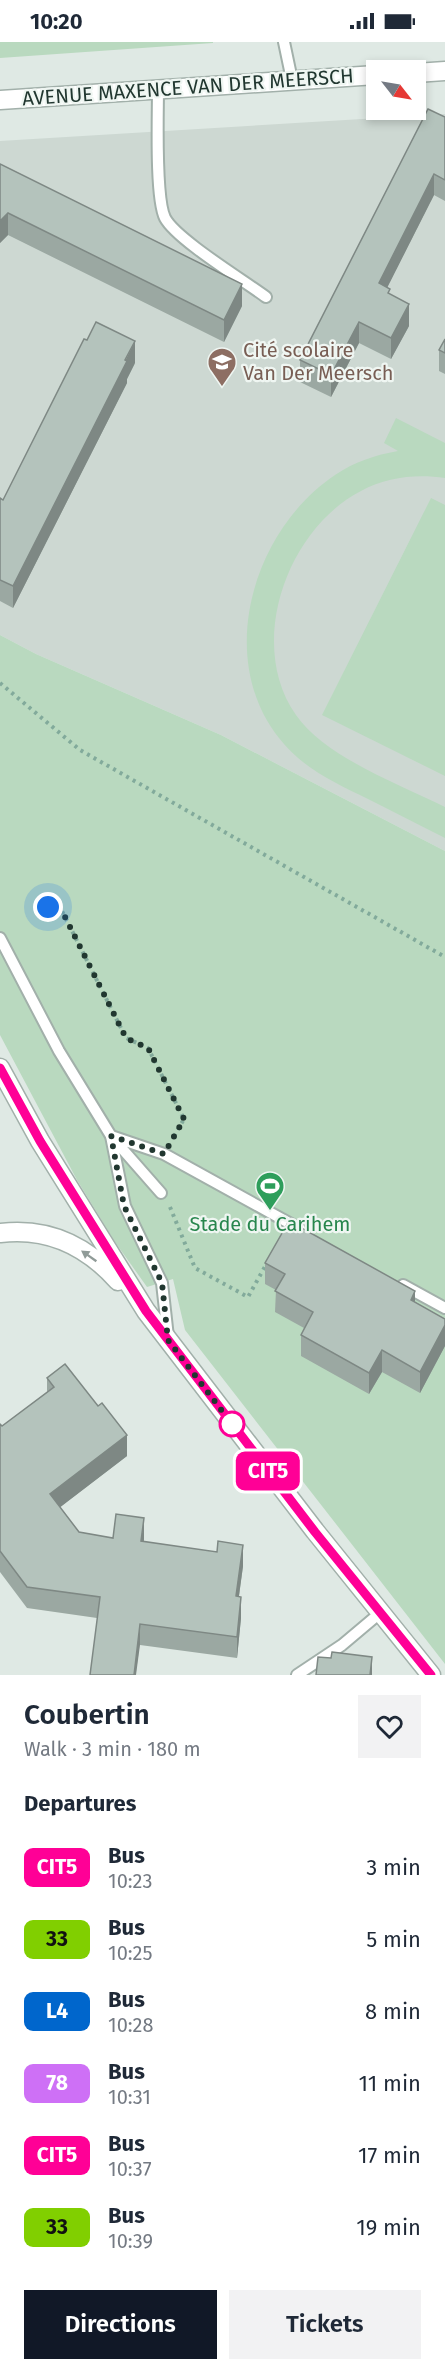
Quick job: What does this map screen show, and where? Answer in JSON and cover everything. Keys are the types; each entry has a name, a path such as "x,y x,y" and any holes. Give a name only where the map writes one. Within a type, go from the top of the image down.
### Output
{"street":[{"path":"426,72 445,71"},
{"name":"AVENUE MAXENCE VAN DER MEERSCH","path":"0,100 366,76"},
{"path":"0,1068 40,1141 146,1311 315,1532 431,1675"},
{"path":"0,1233 34,1231 72,1244 109,1271 146,1311"}],"lane":[{"path":"284,42 292,80"},
{"path":"158,89 160,199 165,219 179,235 266,297"},
{"path":"0,938 59,1051 111,1136 161,1193"},
{"path":"111,1136 164,1154 310,1234"},
{"path":"111,1136 124,1206 162,1283 168,1340"},
{"path":"393,1280 445,1308"},
{"path":"297,1675 342,1645 380,1612"}],"path":[{"path":"0,683 80,750 445,957"},
{"path":"48,907 62,911 126,1038 148,1048 184,1119 164,1154"},
{"path":"161,1193 169,1205 195,1268 248,1297 268,1260"}],"shaded area":[{"name":"Cité scolaire Van Der Meersch","path":"445,114 445,851 221,735 36,654 0,635 0,141 366,119 426,120 426,115"}],"green space":[{"path":"0,42 213,42 213,43 0,58"},
{"path":"396,418 445,443 445,478 423,476 381,482 361,491 335,509 313,532 295,560 282,591 275,623 275,655 281,687 296,715 309,730 344,757 445,807 445,838 331,781 298,758 279,738 260,706 249,670 247,634 252,597 264,561 283,528 306,499 335,475 365,460 398,451 384,443"},
{"path":"431,498 445,505 445,776 322,715"},
{"name":"Stade du Carihem","path":"0,635 36,654 221,735 445,851 445,1664 185,1330 173,1279 147,1287 115,1242 77,1180 0,1035"}],"building":[{"path":"428,109 445,117 445,180 434,174 379,283 390,289 388,293 409,304 391,338 359,322 331,375 300,360 422,120 426,120"},
{"path":"0,164 242,284 224,320 8,213 0,221"},
{"path":"96,322 135,341 13,586 0,580 0,498 3,500 84,339 87,340"},
{"path":"445,339 445,353 439,350"},
{"path":"289,1221 415,1291 411,1300 445,1319 445,1325 420,1372 382,1350 369,1373 301,1335 313,1312 275,1291 285,1274 265,1263"},
{"path":"65,1364 98,1406 102,1403 127,1435 50,1494 79,1532 113,1538 116,1514 144,1518 141,1541 217,1552 218,1541 243,1545 236,1596 241,1597 237,1637 140,1624 134,1675 90,1675 100,1597 27,1587 0,1551 0,1424 2,1426 54,1387 47,1378"},
{"path":"332,1652 372,1657 370,1675 316,1675 318,1657 331,1658"}],"bus line":[{"name":"CIT5","path":"0,1068 82,1211 146,1311 315,1532 431,1675"}],"place":[{"name":"Cité scolaire Van Der Meersch","path":"222,388"},
{"name":"Stade du Carihem","path":"270,1212"}],"route":[{"path":"48,907 62,911 126,1038 148,1048 184,1119 164,1154 111,1136 124,1206 162,1283 168,1340 232,1424"}]}
